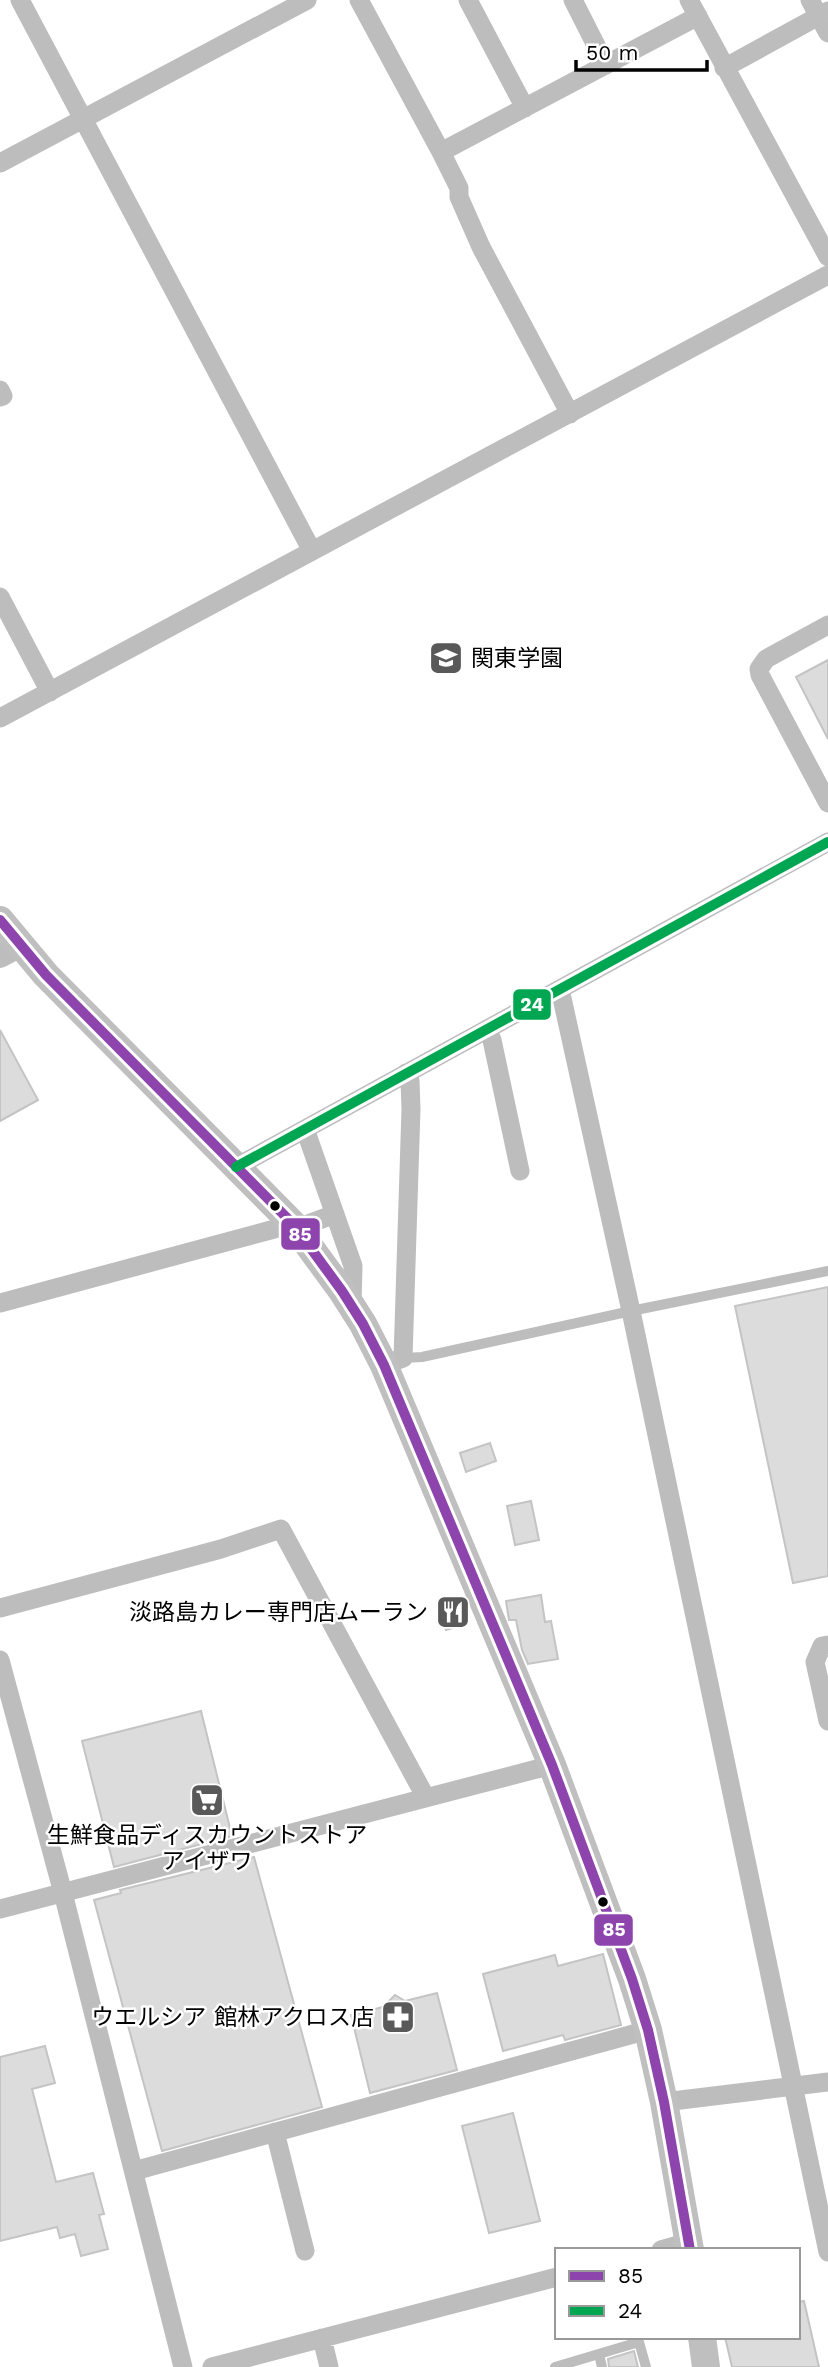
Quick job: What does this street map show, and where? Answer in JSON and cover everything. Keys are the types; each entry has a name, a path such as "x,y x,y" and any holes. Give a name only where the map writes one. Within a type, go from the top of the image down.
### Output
{"main road":[{"path":"0,920 10,951 46,975 293,1224 394,1362 552,1765 632,1979 648,2031 664,2102 690,2246"},
{"path":"702,2339 706,2367"}],"street":[{"path":"20,0 312,551"},
{"path":"0,163 307,0"},
{"path":"359,0 441,152 459,188 459,197 481,247 570,414"},
{"path":"468,0 524,107"},
{"path":"573,0 606,65"},
{"path":"441,152 606,65 693,8 828,257"},
{"path":"724,68 821,15"},
{"path":"0,718 828,275"},
{"path":"0,390 3,396 0,397"},
{"path":"0,597 50,692"},
{"path":"828,625 766,659 759,669 760,676 828,803"},
{"path":"236,1167 828,842"},
{"path":"560,989 631,1311 828,2252"},
{"path":"487,1029 492,1040 520,1171"},
{"path":"394,1362 411,1109 410,1081 406,1073"},
{"path":"305,1129 353,1266 352,1306"},
{"path":"0,1303 293,1224 303,1226 335,1214"},
{"path":"0,1608 220,1549 281,1529 426,1798"},
{"path":"828,1645 822,1646 816,1662 828,1721"},
{"path":"0,1660 63,1893 184,2367"},
{"path":"0,1909 552,1765"},
{"path":"134,2171 648,2031"},
{"path":"664,2102 828,2082"},
{"path":"275,2132 305,2251"},
{"path":"212,2367 555,2278"},
{"path":"322,2338 329,2367"}],"lane":[{"path":"394,1362 828,1271"},
{"path":"559,2366 639,2342 646,2367"},
{"path":"599,2354 603,2367"}],"building":[{"path":"828,660 828,739 796,677"},
{"path":"0,1030 38,1100 0,1121"},
{"path":"828,1287 828,1576 793,1583 735,1306"},
{"path":"490,1443 496,1461 466,1472 460,1453"},
{"path":"531,1501 539,1540 515,1545 507,1506"},
{"path":"541,1595 545,1622 551,1621 558,1659 528,1664 522,1650 516,1620 509,1620 506,1601"},
{"path":"455,1603 462,1625 446,1630 439,1608"},
{"path":"201,1711 232,1836 114,1867 82,1741"},
{"path":"254,1857 322,2107 162,2151 94,1900 121,1893 120,1890"},
{"path":"603,1954 621,2025 565,2040 563,2035 503,2051 483,1974 555,1955 558,1966"},
{"path":"437,1993 457,2070 370,2093 351,2015 383,2007 395,1995 405,2001"},
{"path":"45,2046 55,2083 32,2089 56,2182 93,2173 104,2214 99,2215 108,2249 81,2256 75,2234 60,2238 57,2227 0,2241 0,2057"},
{"path":"513,2113 540,2221 489,2233 462,2126"},
{"path":"804,2301 819,2367 732,2367 725,2339 800,2339 800,2302"},
{"path":"634,2351 638,2367 609,2367 608,2359"}],"transit line":[{"name":"24","path":"236,1167 828,842"},
{"name":"85","path":"0,920 46,975 293,1224 363,1324 384,1365 552,1765 632,1979 648,2030 664,2102 690,2248"}],"place":[{"name":"関東学園","path":"446,658"},
{"name":"淡路島カレー専門店ムーラン","path":"453,1612"},
{"name":"生鮮食品ディスカウントストア アイザワ","path":"207,1800"},
{"name":"ウエルシア 館林アクロス店","path":"398,2017"}]}
